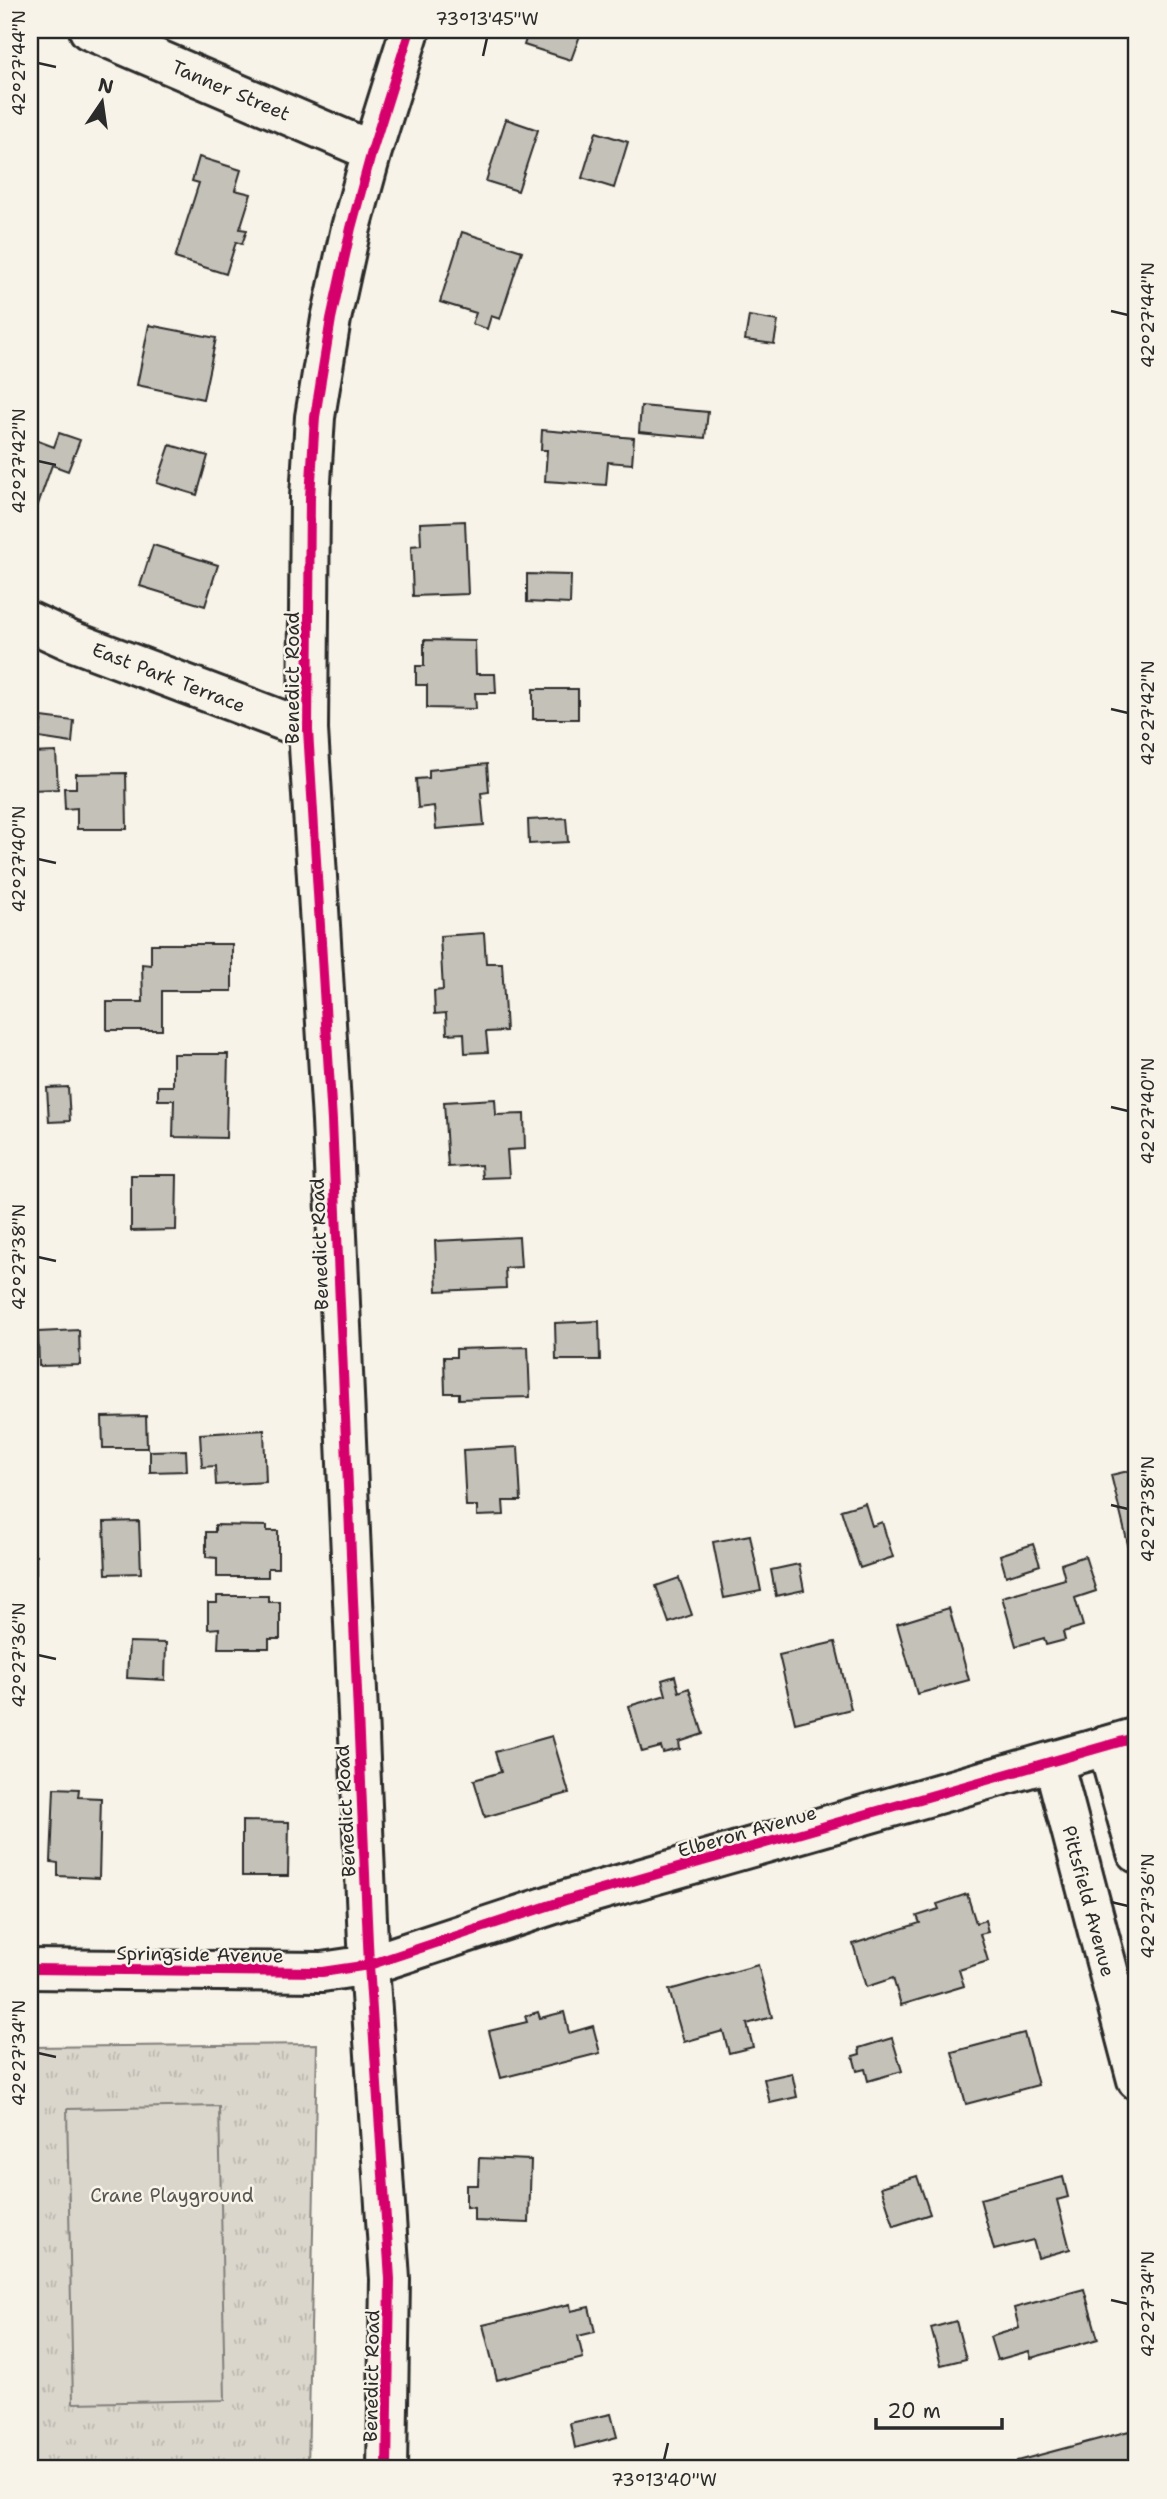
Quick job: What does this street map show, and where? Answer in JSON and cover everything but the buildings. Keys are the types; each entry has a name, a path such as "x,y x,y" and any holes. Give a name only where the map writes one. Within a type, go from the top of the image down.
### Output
{"street":[{"name":"Tanner Street","path":"89,30 372,150"},
{"name":"Benedict Road","path":"387,2469 390,2279 369,1965 332,1121 308,730 310,497 315,417 331,319 372,150 410,30"},
{"name":"East Park Terrace","path":"30,622 69,640 308,730"},
{"name":"Elberon Avenue","path":"369,1965 566,1900 1122,1742"},
{"path":"1122,1742 1137,1853"},
{"name":"Pittsfield Avenue","path":"1053,1761 1137,2080"},
{"name":"Springside Avenue","path":"30,1969 322,1972 369,1965"}],"green space":[{"name":"Crane Playground","path":"317,2044 308,2469 30,2469 30,2047"},
{"path":"219,2106 225,2400 73,2403 67,2109"}],"cycle path":[{"path":"387,2469 390,2279 369,1965 332,1121 308,730 310,497 315,417 331,319 351,228 372,151 410,30"},
{"path":"30,1969 322,1972 369,1965 566,1900 1137,1737"}]}
